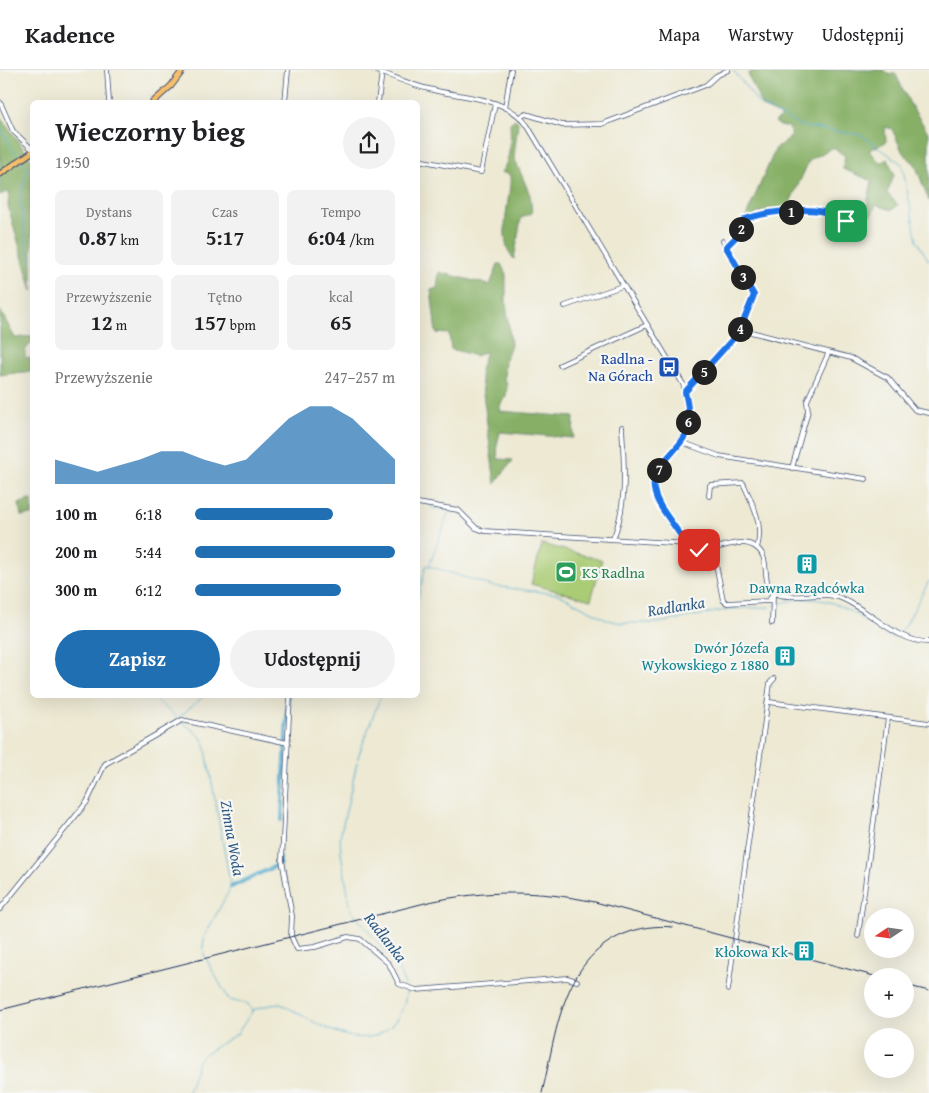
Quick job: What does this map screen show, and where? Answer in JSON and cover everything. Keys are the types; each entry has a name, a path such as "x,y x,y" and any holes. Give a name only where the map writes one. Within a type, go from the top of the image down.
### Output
{"main road":[{"path":"155,100 171,86 182,70"},
{"path":"0,174 30,152"}],"street":[{"path":"107,70 108,100"},
{"path":"285,100 288,70"},
{"path":"374,70 430,90 495,104 520,117 675,371 685,392 688,419 685,434 658,472 654,487 662,508 688,544"},
{"path":"505,108 512,70"},
{"path":"520,117 526,114 562,125 602,124 706,86 716,76 728,70"},
{"path":"378,100 382,72"},
{"path":"0,102 13,131 30,149"},
{"path":"420,160 481,172 495,104"},
{"path":"726,247 737,236 745,219 766,212 808,210 824,212 838,219 854,221 862,213"},
{"path":"685,392 739,332 754,295 723,241"},
{"path":"565,306 622,286"},
{"path":"560,364 647,326"},
{"path":"739,332 751,332 828,354 851,358 888,378 915,410 929,413"},
{"path":"792,468 808,411 807,401 828,354"},
{"path":"613,539 623,510 625,469 622,426"},
{"path":"681,442 719,456 866,479"},
{"path":"709,496 710,485 743,483 758,520 761,535 757,548"},
{"path":"420,503 458,510 476,528 484,531 688,544 699,550 740,543 757,548 762,556 768,586 773,593 772,623"},
{"path":"713,549 723,600 726,603 769,601 773,593"},
{"path":"773,593 839,597 902,636 915,641 929,642"},
{"path":"728,990 769,702 770,683 774,679"},
{"path":"290,698 282,860 292,916 290,932 296,949 304,950 348,937 360,939 389,964 401,985 408,985 416,990 567,978 577,981"},
{"path":"769,702 929,723"},
{"path":"858,936 888,718"},
{"path":"0,909 87,802 105,764 182,720 288,743"}],"green space":[{"path":"754,70 883,70 890,75 895,73 909,102 929,134 929,201 915,164 903,153 892,129 885,127 886,142 869,150 880,163 888,159 894,175 887,193 898,205 892,210 876,205 870,217 865,215 872,181 843,169 845,156 833,147 809,161 788,207 768,209 745,219 776,148 792,136 789,127 780,126 775,122 782,116 762,107 748,74"},
{"path":"0,116 30,157 30,284 8,206 9,191 0,195"},
{"path":"515,119 518,122 514,157 530,195 532,213 521,218 514,259 508,251 505,230 510,175 501,172 509,155 510,123"},
{"path":"498,264 501,264 506,274 506,302 511,345 505,360 506,396 501,403 499,411 574,417 573,438 500,432 497,445 498,459 513,460 495,484 480,370 486,351 476,356 451,349 449,334 436,333 431,290 437,288 439,272 490,285"},
{"path":"0,310 15,338 30,336 30,344 25,351 25,357 30,358 30,371 0,375"},
{"path":"30,500 30,515 21,516 19,504"},
{"name":"KS Radlna","path":"542,544 602,560 591,600 531,584"}],"waterway":[{"path":"733,70 759,104 800,126 861,135 902,164 917,241 929,261"},
{"name":"Zimna Woda","path":"0,129 3,129 3,135 7,137 9,144 19,157"},
{"name":"Zimna Woda","path":"21,160 28,169 20,196 26,243 30,256"},
{"path":"429,566 449,511 431,507"},
{"name":"Radlanka","path":"420,590 426,565 492,586 558,594 608,620 621,623 658,623 731,609 770,607"},
{"name":"Radlanka","path":"900,632 929,581"},
{"name":"Radlanka","path":"774,605 810,599 831,602 852,612 881,632 893,638 897,635"},
{"name":"Zimna Woda","path":"154,698 201,737 205,745 231,887 205,935 204,955 229,1000 248,1004 252,1011"},
{"path":"177,719 202,698"},
{"path":"282,820 288,698"},
{"name":"Radlanka","path":"380,698 359,754 340,837 341,853 351,910 397,966 405,985"},
{"path":"231,887 280,864 280,857"},
{"name":"Radlanka","path":"188,1093 198,1061 203,1055 237,1034 253,1010 281,1004 323,1027 354,1037 369,1037 383,1032 398,1018 405,1001 406,989"}],"railway":[{"path":"0,1010 429,902 471,895 512,893 553,895 595,902 864,973"},
{"path":"542,1093 557,1024 574,981 587,962 603,946 624,934 660,926 673,927"},
{"path":"914,987 929,991"}],"place":[{"name":"Radlna - Na Górach","path":"669,367"},
{"name":"Dawna Rządcówka","path":"807,564"},
{"name":"KS Radlna","path":"566,572"},
{"name":"Dwór Józefa Wykowskiego z 1880","path":"785,656"},
{"name":"Kłokowa Kk","path":"804,951"}],"route":[{"path":"699,550 688,544 662,508 654,491 654,483 658,472 685,434 688,410 685,392 739,332 754,295 726,247 737,236 745,219 766,212 808,210 824,212 846,221"}]}
